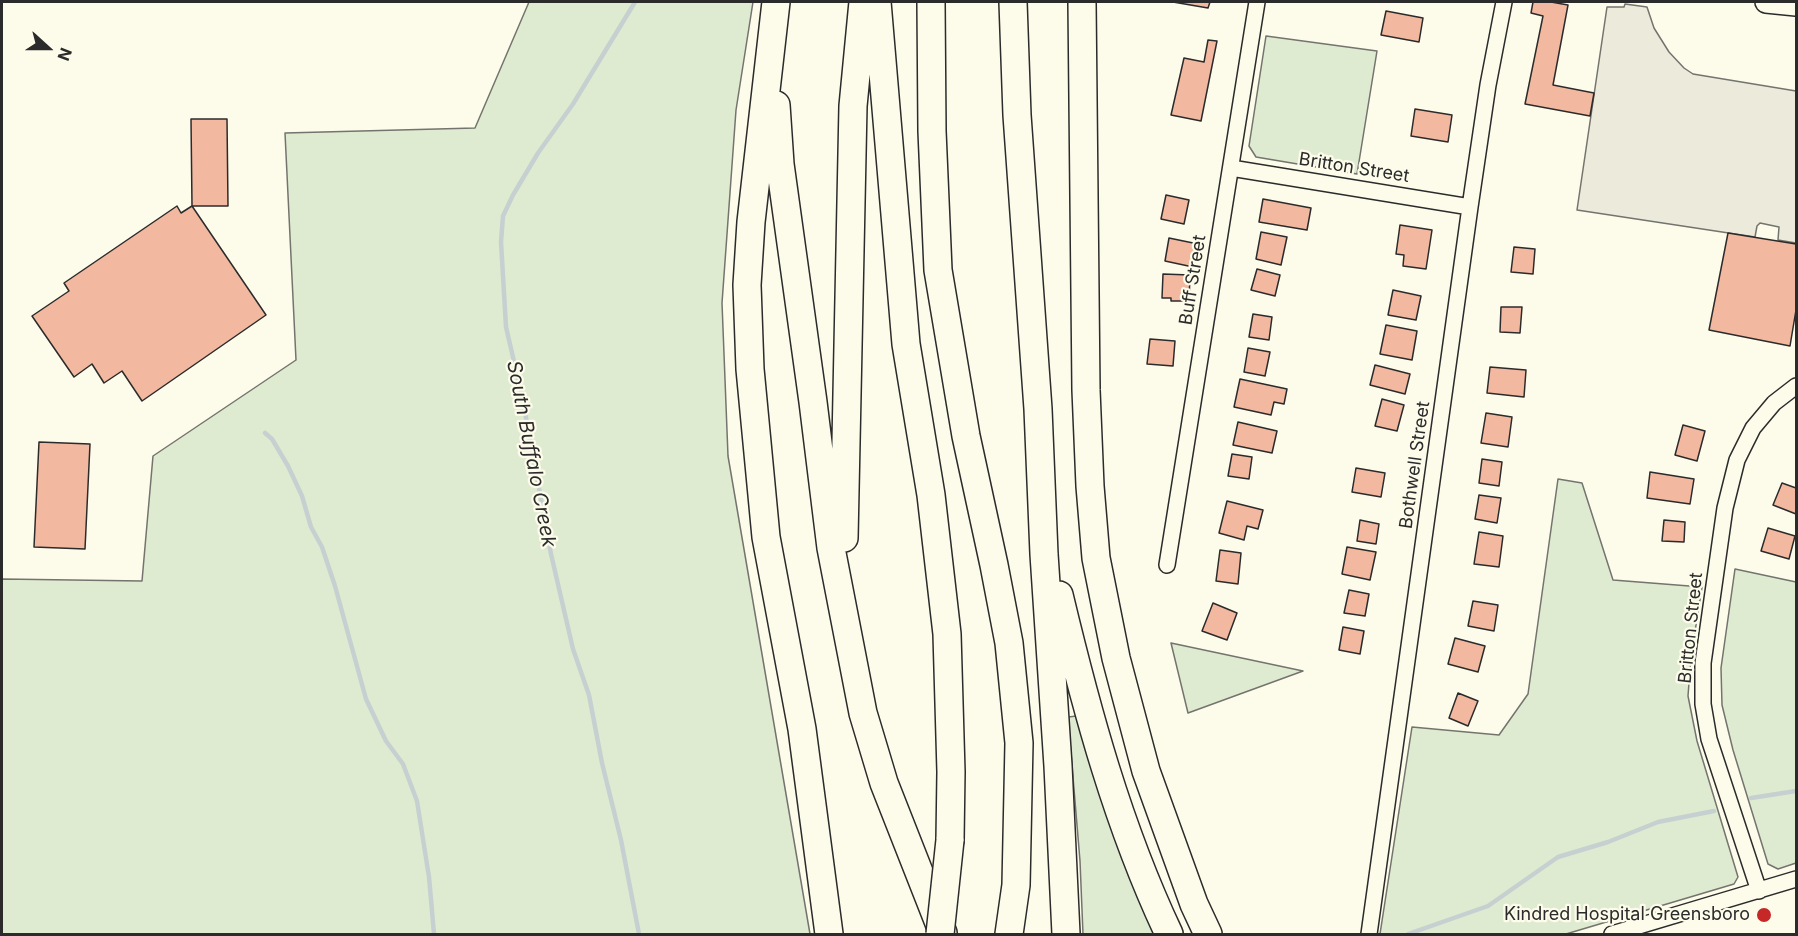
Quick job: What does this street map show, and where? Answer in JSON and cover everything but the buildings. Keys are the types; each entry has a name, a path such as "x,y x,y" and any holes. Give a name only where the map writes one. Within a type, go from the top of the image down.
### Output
{"highway":[{"path":"776,2 751,222 747,285 750,369 765,537 801,729 828,934"},
{"path":"847,632 844,531 853,106 863,2"},
{"path":"877,2 906,344 931,495 947,634 951,772 950,840 942,934"},
{"path":"931,2 932,131 938,270 966,436 1009,643 1019,743 1016,885 1009,934"},
{"path":"1013,2 1017,115 1038,409 1066,934"},
{"path":"1082,2 1086,390 1096,558 1116,658 1146,771 1194,904 1208,934"},
{"path":"771,40 780,164 831,548 847,632 863,714 884,783 942,934"},
{"path":"1038,409 1057,585 1083,695 1117,808 1152,899 1169,934"}],"main road":[{"path":"1766,2 1797,5"}],"street":[{"name":"Buff Street","path":"1167,565 1257,2"},
{"name":"Bothwell Street","path":"1369,934 1470,207 1488,85 1504,2"},
{"name":"Britton Street","path":"1231,168 1470,207"},
{"name":"Britton Street","path":"1759,891 1709,739 1703,704 1703,663 1725,508 1737,460 1753,428 1774,403 1797,386"},
{"path":"1612,934 1797,879"}],"green space":[{"path":"529,2 753,2 736,110 722,303 728,456 810,934 2,934 2,579 142,581 153,456 296,360 285,133 475,128"},
{"path":"1266,36 1377,51 1357,174 1256,157 1249,146"},
{"path":"1558,479 1582,483 1613,580 1702,587 1691,657 1688,696 1697,741 1738,877 1734,884 1566,934 1380,934 1412,727 1499,735 1528,694"},
{"path":"1735,569 1796,582 1796,863 1778,869 1768,864 1733,750 1722,705 1721,668"},
{"path":"1171,643 1303,671 1188,713"},
{"path":"1077,716 1158,934 1083,934 1080,861 1068,717"}],"shaded area":[{"path":"1625,4 1647,7 1654,28 1669,52 1693,74 1796,91 1796,243 1778,240 1779,227 1760,223 1757,226 1755,237 1577,210 1607,7 1624,7"}],"waterway":[{"name":"South Buffalo Creek","path":"635,2 573,104 538,153 513,195 503,216 501,242 506,327 522,396 551,554 573,649 589,695 639,934"},
{"path":"265,433 272,439 288,466 302,496 311,527 322,547 335,586 366,699 386,741 403,764 417,801 429,877 434,934"},
{"path":"1751,798 1796,791"},
{"path":"1408,934 1488,906 1558,857 1608,842 1658,822 1714,811"}],"place":[{"name":"Kindred Hospital Greensboro","path":"1764,915"}]}
